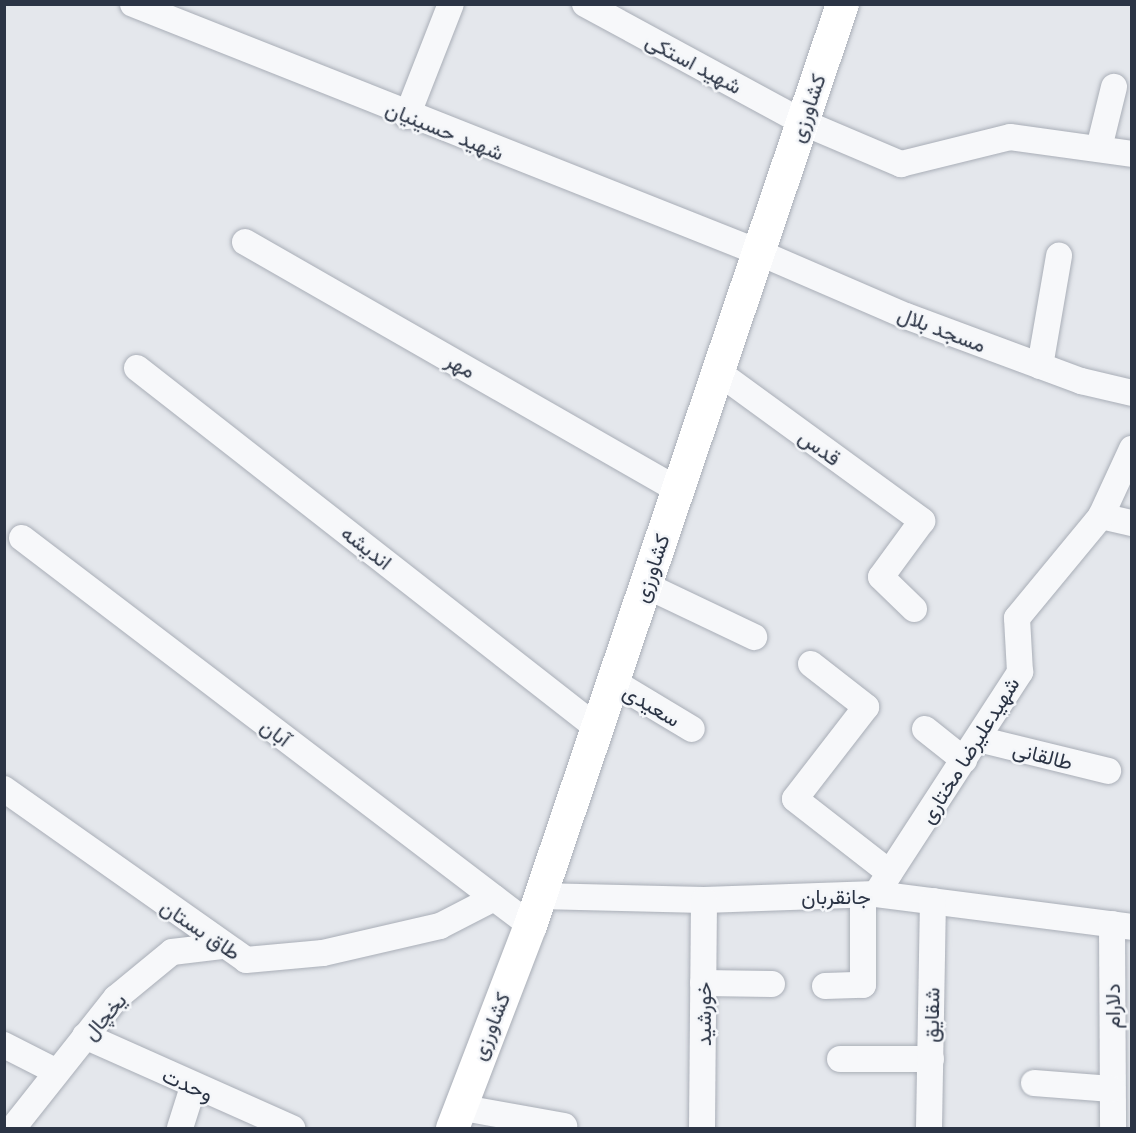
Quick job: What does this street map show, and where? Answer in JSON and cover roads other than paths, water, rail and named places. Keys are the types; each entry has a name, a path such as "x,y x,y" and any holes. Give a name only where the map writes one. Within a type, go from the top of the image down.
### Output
{"street":[{"name":"شهید حسینیان","path":"133,4 407,116 758,252"},
{"path":"407,116 451,4"},
{"name":"شهید استکی","path":"585,4 802,122 901,165 1010,137 1131,154"},
{"name":"کشاورزی","path":"455,1118 535,911 842,4"},
{"path":"1099,148 1114,87"},
{"name":"مهر","path":"245,242 677,489"},
{"name":"مسجد بلال","path":"758,252 906,316 1040,366 1131,393"},
{"path":"1040,366 1059,256"},
{"name":"اندیشه","path":"137,368 596,727"},
{"name":"قدس","path":"718,372 922,521 881,577 914,609"},
{"name":"شهیدعلیرضا مختاری","path":"869,895 890,873 1020,672 1017,618 1101,516 1131,449"},
{"path":"1101,516 1131,523"},
{"name":"آبان","path":"22,538 494,898 535,911"},
{"path":"645,585 754,637"},
{"path":"811,664 866,707 795,799 890,873"},
{"name":"سعیدی","path":"612,681 692,729"},
{"path":"925,729 964,760"},
{"name":"طالقانی","path":"978,738 1108,771"},
{"name":"طاق بستان","path":"4,789 222,946 246,960 323,952 440,926 494,898"},
{"path":"825,986 863,985 869,895"},
{"name":"جانقربان","path":"535,911 704,900 869,895 1122,925"},
{"name":"خورشید","path":"702,1128 704,900"},
{"name":"شقایق","path":"929,1128 933,901"},
{"name":"دلارام","path":"1113,1128 1112,1089 1122,925"},
{"name":"یخچال","path":"16,1127 116,998 172,952 222,946"},
{"path":"703,983 772,984"},
{"name":"وحدت","path":"85,1036 264,1123 292,1128"},
{"path":"4,1045 57,1072"},
{"path":"840,1059 931,1059"},
{"path":"1034,1083 1112,1089"},
{"path":"180,1128 193,1087"},
{"path":"455,1118 564,1126"}]}
